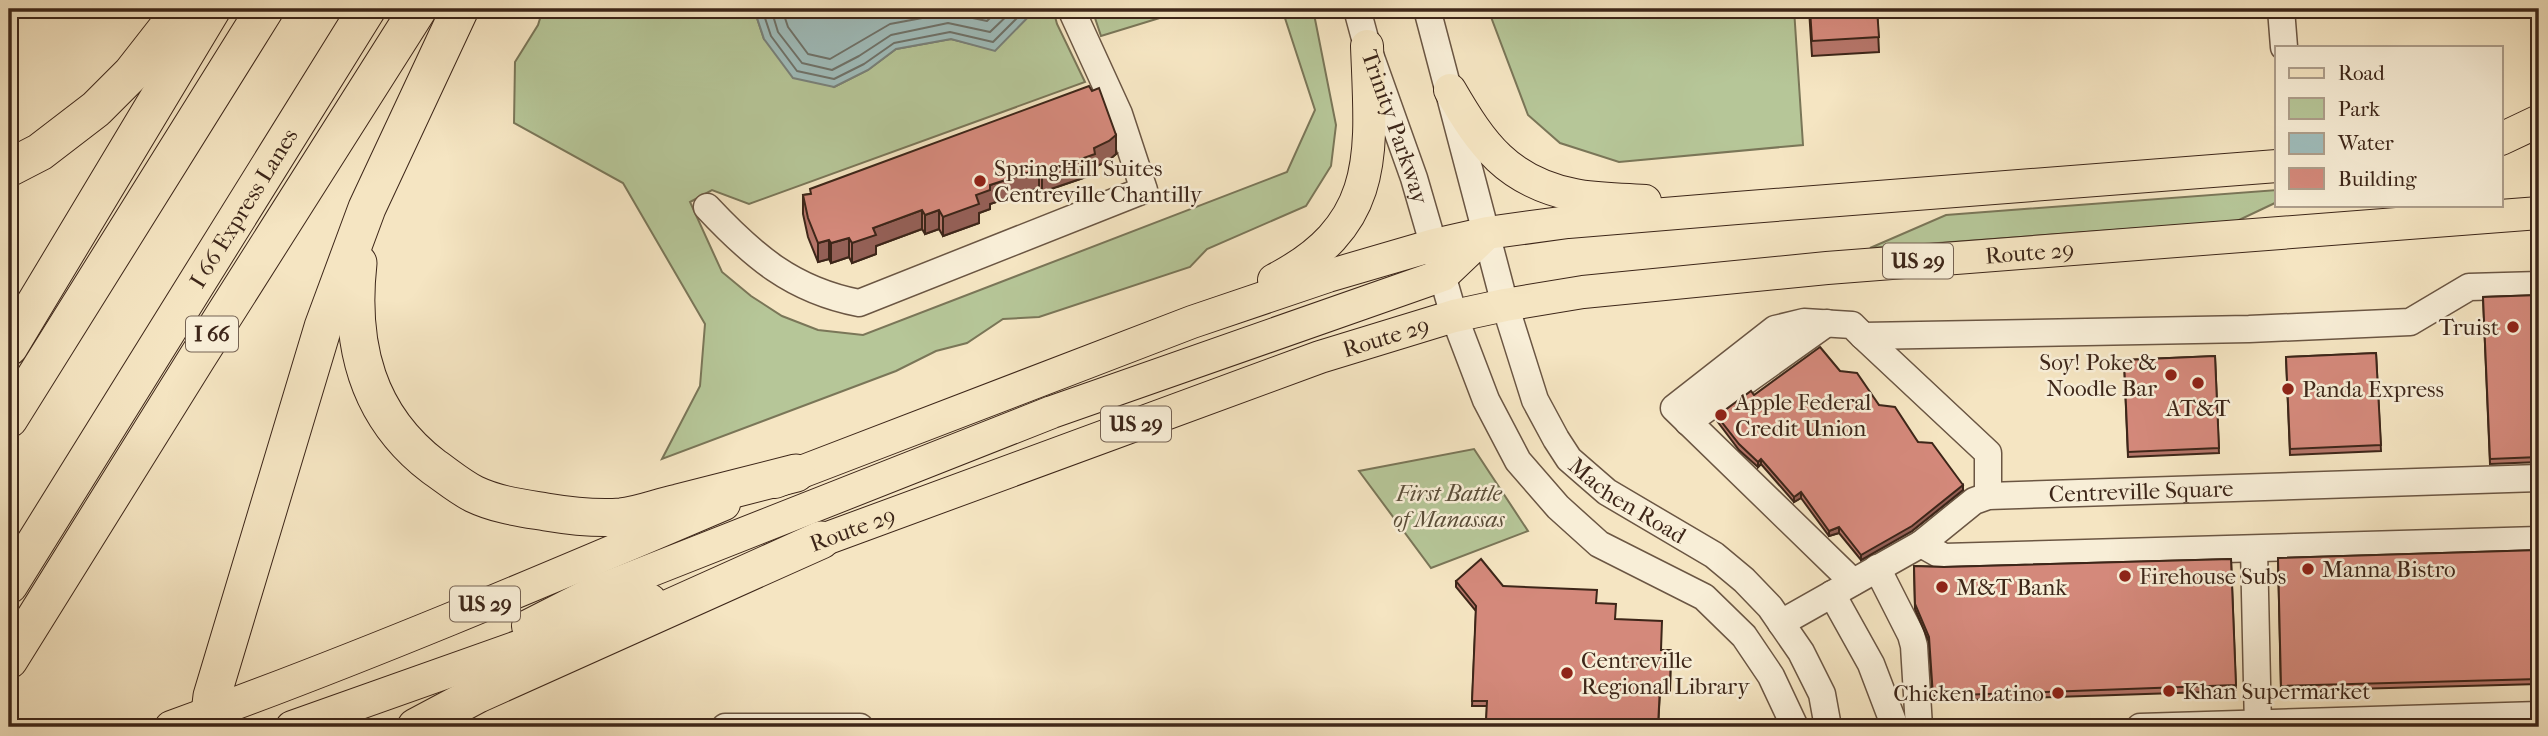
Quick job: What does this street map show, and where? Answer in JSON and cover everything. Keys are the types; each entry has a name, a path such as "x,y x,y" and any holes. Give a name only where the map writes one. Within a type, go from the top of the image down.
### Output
{"highway":[{"path":"9,168 40,152 96,109 132,73 168,27 200,9"},
{"path":"9,348 212,9"},
{"path":"9,419 265,9"},
{"name":"I 66 Express Lanes","path":"9,585 367,9"},
{"name":"I 66","path":"9,660 418,9"},
{"path":"211,720 212,696 308,371 367,208 460,9"},
{"path":"367,208 355,302 356,331 372,390 394,428 409,446 473,494 518,508 572,516 622,517 796,473"},
{"path":"416,727 478,694 821,540"}],"main road":[{"path":"1192,323 1301,266 1331,241 1347,220 1362,190 1367,170 1370,134 1367,46"},
{"path":"1450,90 1476,134 1504,164 1521,176 1576,195 1737,208"},
{"path":"2502,139 2539,121"},
{"path":"2502,149 2539,146"},
{"name":"US 29","path":"170,727 211,720 796,473 1192,323 1328,276 1434,245 1487,233 1568,222 2275,166"},
{"name":"Route 29","path":"292,727 821,540 1308,362 1454,316 1583,292 1827,268 2539,213"},
{"path":"411,685 604,589 1052,412 1443,275 1487,233"}],"street":[{"path":"707,207 736,238 766,263 832,298 859,303 1144,190 1119,114 1071,9"},
{"name":"Trinity Parkway","path":"1357,9 1434,245"},
{"path":"1427,9 1487,233"},
{"path":"2281,9 2284,46"},
{"name":"Machen Road","path":"1487,233 1505,305 1535,400 1569,459 1607,492 1714,555 1744,580 1770,607 1801,652 1822,694 1828,727"},
{"name":"Machen Road","path":"1434,245 1454,316 1486,400 1518,461 1558,508 1599,544 1704,597 1744,636 1771,676 1795,727"},
{"path":"1863,336 2236,329 2410,322 2469,287 2539,285"},
{"path":"1895,727 1842,588 1674,408 1775,329 1804,322 1852,325 1988,453 1988,496"},
{"name":"Centreville Square","path":"1781,623 1921,544 1974,501 1988,496 2539,478"},
{"path":"1921,544 1944,557 2539,540"},
{"path":"2255,549 2257,725"},
{"path":"1877,569 1914,646 1919,727"},
{"path":"2140,727 2539,715"},
{"path":"725,727 860,727"}],"green space":[{"path":"543,9 754,9 764,39 834,87 868,70 896,49 951,39 995,50 1035,9 1053,9 1057,24 1085,82 749,204 712,190 690,202 722,272 751,296 782,316 818,330 863,335 1287,172 1315,110 1282,9 1313,9 1336,125 1331,166 1306,206 1207,249 1190,267 1039,317 1003,319 967,343 936,351 896,371 662,459 700,386 705,324 623,183 514,123 515,62 538,25"},
{"path":"1092,9 1189,9 1101,36"},
{"path":"1488,9 1794,9 1803,145 1619,162 1560,143 1528,115"},
{"path":"2275,190 2275,203 2237,221 1870,248 1946,215"},
{"name":"First Battle of Manassas","path":"1474,449 1528,531 1431,568 1359,471"}],"water":[{"path":"754,9 1036,9 995,51 951,39 896,49 868,70 834,87 793,78 764,39"}],"building":[{"path":"1810,9 1877,9 1879,37 1812,41"},
{"name":"SpringHill Suites Centreville Chantilly","path":"1089,86 1092,91 1099,88 1116,135 1094,148 1095,154 1042,173 1039,169 990,185 990,190 976,195 979,204 943,217 939,210 925,215 922,210 873,228 876,235 852,243 849,238 818,243 803,195 811,194 810,189"},
{"path":"2539,295 2539,457 2490,459 2483,297"},
{"path":"1820,347 1840,371 1857,373 1879,405 1895,407 1918,442 1932,443 1963,485 1912,526 1861,555 1839,527 1829,531 1801,492 1794,497 1761,459 1758,462 1739,444 1717,416 1751,391 1754,395"},
{"path":"2376,353 2381,445 2290,449 2286,357"},
{"path":"2215,356 2219,448 2128,452 2124,360"},
{"path":"2539,550 2539,679 2281,686 2278,558"},
{"name":"Centreville Regional Library","path":"1481,559 1503,586 1597,590 1596,603 1616,604 1615,619 1662,621 1661,650 1671,650 1670,686 1660,686 1658,727 1508,727 1509,722 1486,721 1487,701 1472,701 1476,606 1456,581"},
{"path":"2231,559 2236,685 1933,696 1929,637 1915,604 1914,566"}],"place":[{"name":"SpringHill Suites Centreville Chantilly","path":"980,181"},
{"name":"Truist","path":"2513,327"},
{"name":"Soy! Poke & Noodle Bar","path":"2171,375"},
{"name":"AT&T","path":"2198,383"},
{"name":"Panda Express","path":"2288,389"},
{"name":"Apple Federal Credit Union","path":"1721,415"},
{"name":"Manna Bistro","path":"2308,569"},
{"name":"Firehouse Subs","path":"2125,576"},
{"name":"M&T Bank","path":"1942,587"},
{"name":"Centreville Regional Library","path":"1567,673"},
{"name":"Khan Supermarket","path":"2169,691"},
{"name":"Chicken Latino","path":"2058,693"}]}
